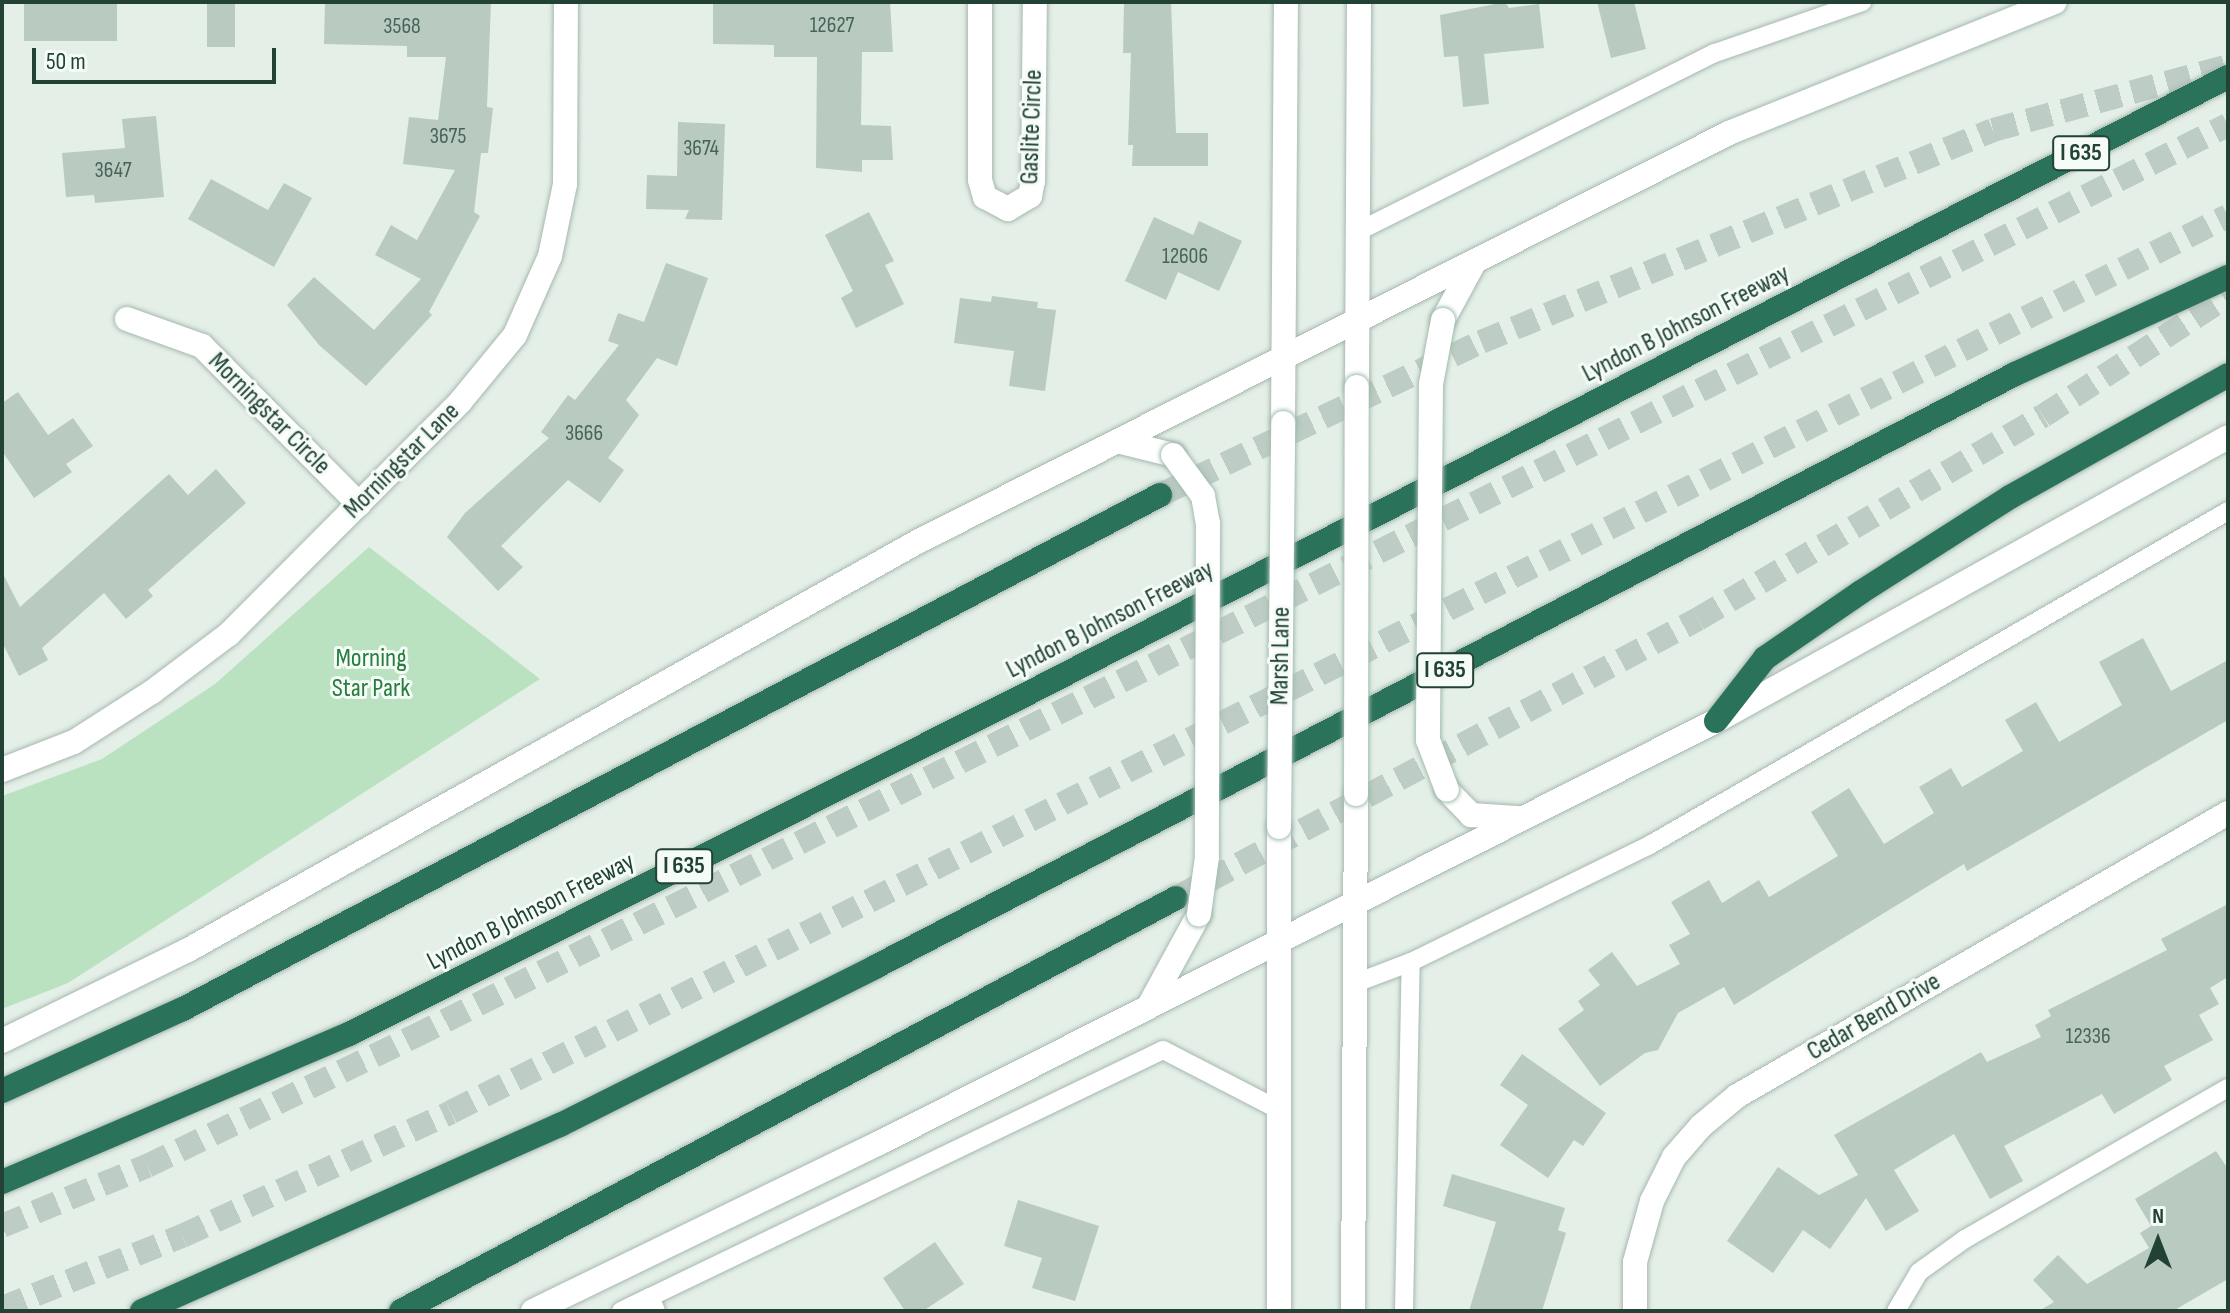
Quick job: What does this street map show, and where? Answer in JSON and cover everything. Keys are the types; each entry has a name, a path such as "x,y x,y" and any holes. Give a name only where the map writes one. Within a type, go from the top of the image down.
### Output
{"highway":[{"name":"Lyndon B Johnson Freeway","path":"7,1179 363,1027 1019,698 2228,77"},
{"name":"I 635","path":"142,1311 164,1305 560,1125 889,960 2015,374 2228,277"},
{"path":"1716,721 1765,658 1861,592 2010,497 2228,375"},
{"path":"2,1091 183,1009 1160,495"},
{"path":"401,1311 1176,898"}],"main road":[{"name":"Morningstar Lane","path":"2,770 74,742 152,692 229,634 460,402 515,335 550,256 565,184 566,2"},
{"name":"Gaslite Circle","path":"980,2 980,180 985,197 1008,209 1030,196 1033,181 1035,2"},
{"name":"Marsh Lane","path":"1279,1311 1279,827 1286,2"},
{"path":"1353,1311 1359,2"},
{"path":"2,1041 188,950 794,608 1729,133 2055,2"},
{"path":"1474,263 1443,320 1431,384 1428,740 1447,790 1471,815 1521,819"},
{"name":"Morningstar Circle","path":"127,319 202,346 359,504"},
{"path":"533,1311 1716,721 2228,437"},
{"path":"1121,442 1173,455 1203,496 1208,523 1207,857 1199,914 1182,953 1149,1006"},
{"name":"Cedar Bend Drive","path":"1635,1311 1635,1262 1652,1201 1674,1157 1701,1126 1737,1096 2228,813"}],"lane":[{"path":"1357,232 1715,53 1862,2"},
{"path":"1356,983 1411,962 1648,846 2228,511"},
{"path":"1404,1311 1411,962"},
{"path":"621,1311 653,1304 1163,1050 1279,1110"},
{"path":"1896,1311 1919,1272 1965,1239 2228,1088"}],"green space":[{"name":"Morning Star Park","path":"369,547 540,679 68,983 2,1009 2,796 102,759 215,684"}],"building":[{"path":"24,2 117,2 117,41 24,41"},
{"path":"207,2 235,2 235,47 207,47"},
{"path":"325,2 491,2 487,107 493,108 488,153 481,153 474,212 480,216 429,312 432,315 366,386 319,345 287,305 314,277 374,330 421,279 375,255 391,225 417,240 455,170 403,164 409,117 438,120 446,57 407,57 407,46 324,44"},
{"path":"713,2 890,2 893,52 862,52 861,125 891,126 893,160 862,160 862,172 816,168 817,57 774,57 774,45 713,44"},
{"path":"1124,2 1171,2 1176,133 1208,133 1208,166 1132,166 1133,145 1128,145 1131,53 1123,53"},
{"path":"1505,2 1509,8 1539,4 1544,48 1484,54 1489,104 1463,107 1458,56 1444,57 1440,15"},
{"path":"1597,2 1634,2 1646,49 1611,58"},
{"path":"156,116 164,197 95,203 94,195 66,197 62,153 125,148 122,119"},
{"path":"678,122 725,124 722,220 685,219 689,210 646,209 647,175 677,176"},
{"path":"211,179 268,210 284,183 312,198 274,267 188,219"},
{"path":"869,212 894,261 885,265 904,304 856,328 841,298 853,291 825,235"},
{"path":"1154,217 1193,235 1199,221 1242,241 1219,291 1178,272 1166,300 1125,281"},
{"path":"666,263 708,278 677,366 657,358 626,400 639,415 608,458 624,470 600,503 568,480 501,546 523,567 498,591 447,537 465,513 549,438 541,432 568,395 575,400 619,345 608,341 618,313 644,322"},
{"path":"992,296 1038,302 1037,308 1056,310 1045,391 1009,386 1014,351 954,343 960,298 991,302"},
{"path":"18,392 48,435 73,418 93,446 66,464 72,472 34,498 2,451 2,403"},
{"path":"216,469 246,503 148,590 153,596 126,619 104,593 42,648 48,660 19,676 2,642 2,572 20,607 169,474 188,495"},
{"path":"2143,638 2171,691 2228,660 2228,720 1967,871 1964,864 1734,1005 1724,987 1678,1013 1658,1050 1645,1053 1600,1086 1558,1029 1584,1010 1578,1001 1600,985 1588,970 1612,952 1637,986 1680,964 1669,945 1690,934 1671,902 1709,880 1722,903 1759,880 1769,897 1838,856 1811,812 1849,788 1884,844 1934,813 1919,787 1951,768 1962,787 2023,751 2005,720 2036,702 2059,742 2122,705 2099,662"},
{"path":"2228,904 2228,977 2210,988 2219,1004 2199,1015 2213,1040 2164,1066 2172,1080 2114,1114 2102,1094 2004,1146 2023,1181 1990,1199 1954,1134 1894,1170 1919,1211 1886,1231 1866,1198 1830,1249 1803,1230 1773,1273 1727,1241 1778,1167 1819,1195 1858,1175 1834,1135 1981,1052 1987,1062 2041,1037 2035,1025 2051,1016 2048,1010 2167,950 2161,939"},
{"path":"1522,1054 1606,1113 1583,1146 1574,1140 1548,1178 1500,1145 1528,1105 1500,1085"},
{"path":"2216,1151 2228,1169 2228,1279 2173,1311 2039,1311 2054,1302 2033,1280 2058,1255 2087,1284 2149,1248 2140,1233 2151,1226 2135,1199"},
{"path":"1452,1174 1565,1208 1558,1230 1566,1233 1542,1311 1469,1311 1496,1222 1443,1206"},
{"path":"1018,1200 1099,1226 1075,1301 1032,1288 1042,1258 1004,1246"},
{"path":"935,1242 964,1284 923,1311 905,1311 883,1278"}],"tunnel":[{"path":"1160,495 1481,342 1993,130 2228,66"},
{"path":"2,1226 147,1166 413,1037 2228,125"},
{"path":"2,1308 182,1236 451,1112 2228,216"},
{"path":"1176,898 1698,619 2043,416 2228,296"}]}
